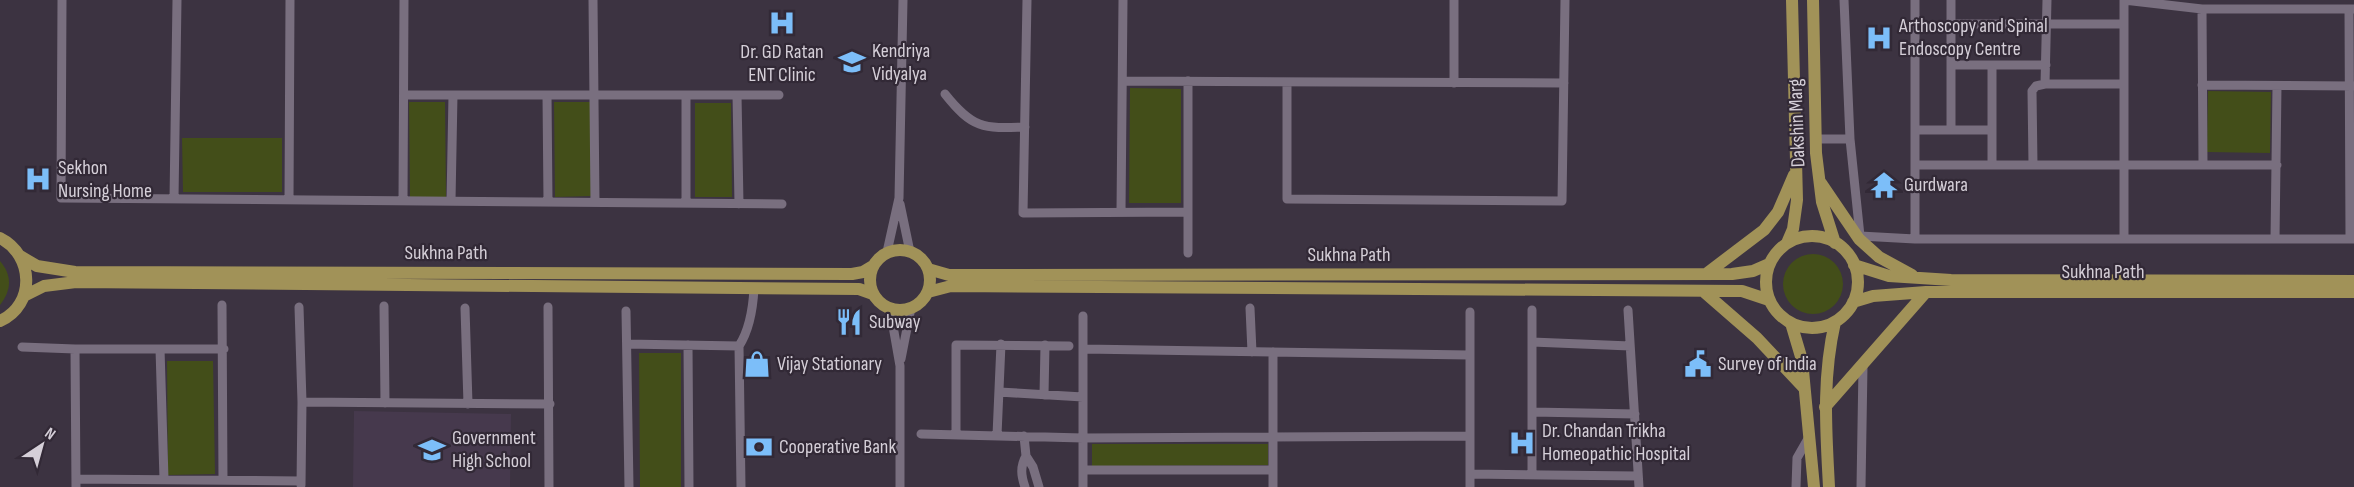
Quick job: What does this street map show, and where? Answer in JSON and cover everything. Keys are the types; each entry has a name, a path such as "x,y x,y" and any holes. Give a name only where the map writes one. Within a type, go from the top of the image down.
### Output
{"main road":[{"name":"Dakshin Marg","path":"1787,243 1793,229 1797,200 1792,0"},
{"name":"Dakshin Marg","path":"1813,0 1819,179 1822,202 1835,243"},
{"path":"1706,274 1764,230 1778,212 1796,170"},
{"path":"1819,179 1859,239 1879,257 1917,278"},
{"path":"1804,237 1817,237 1835,243 1848,254 1854,265 1857,288 1849,309 1835,322 1807,328 1791,323 1776,311 1769,300 1767,273 1769,264 1787,243 1804,237"},
{"name":"Sukhna Path","path":"0,238 11,245 20,256 37,266 75,272 852,274 863,272 873,266"},
{"path":"898,250 910,252 920,258 928,268 930,279 928,292 918,305 901,311 890,309 879,303 873,294 869,281 873,266 887,252 898,250"},
{"path":"1,322 12,313 24,296 27,280 20,256"},
{"name":"Sukhna Path","path":"928,268 949,275 1732,274 1753,271 1769,264"},
{"name":"Sukhna Path","path":"1854,265 1889,276 1951,280 2354,281"},
{"name":"Sukhna Path","path":"24,296 44,286 76,282 859,289 873,294"},
{"name":"Sukhna Path","path":"928,292 951,286 1742,291 1769,300"},
{"path":"1702,291 1757,338 1804,388"},
{"path":"1825,407 1926,292"},
{"name":"Sukhna Path","path":"1852,302 1873,296 1926,292 2354,292"},
{"path":"1830,487 1825,407 1828,349 1835,322"},
{"path":"1791,323 1802,360 1814,487"}],"street":[{"path":"62,0 61,198 782,204"},
{"path":"174,199 177,0"},
{"path":"289,200 290,0"},
{"path":"403,201 404,0"},
{"path":"593,0 595,202"},
{"path":"887,252 899,198 903,0"},
{"path":"1027,0 1023,213 1188,212"},
{"path":"1121,211 1123,0"},
{"path":"1454,0 1454,83"},
{"path":"1287,82 1287,199 1562,201 1565,0"},
{"path":"1844,0 1850,139 1860,236 1915,239 2124,239 2352,239 2352,9 2202,9 2124,0 2124,239"},
{"path":"1915,0 1915,239"},
{"path":"1951,0 1951,130"},
{"path":"2046,84 2047,0"},
{"path":"2187,0 2202,9"},
{"path":"2202,9 2203,165"},
{"path":"1950,24 2124,24"},
{"path":"1951,65 2046,65"},
{"path":"1992,65 1992,165"},
{"path":"1123,81 1564,83"},
{"path":"1188,81 1188,253"},
{"path":"2033,165 2032,92 2036,86 2124,84"},
{"path":"2202,86 2352,86"},
{"path":"2276,239 2277,86"},
{"path":"404,94 779,95"},
{"path":"451,201 453,94"},
{"path":"945,94 962,115 983,127 1025,127"},
{"path":"547,95 548,202"},
{"path":"686,95 686,203"},
{"path":"737,95 739,204"},
{"path":"1915,130 1992,130"},
{"path":"1816,139 1850,139"},
{"path":"1915,165 2277,165"},
{"path":"899,198 910,252"},
{"path":"741,487 739,346 745,338 754,288"},
{"path":"222,305 223,480"},
{"path":"384,306 385,403"},
{"path":"75,350 76,483 223,480 301,484 302,402 299,307"},
{"path":"548,307 549,487"},
{"path":"465,308 468,404"},
{"path":"900,366 911,308"},
{"path":"1250,308 1252,352"},
{"path":"890,309 900,366 900,487"},
{"path":"1532,310 1532,474"},
{"path":"1628,310 1639,487"},
{"path":"626,311 629,487"},
{"path":"1470,312 1470,487"},
{"path":"1083,316 1083,487"},
{"path":"1532,342 1630,346"},
{"path":"627,344 739,346"},
{"path":"956,434 955,348 960,344 1069,346"},
{"path":"997,435 1001,344"},
{"path":"688,345 689,487"},
{"path":"1044,394 1045,345"},
{"path":"22,347 75,350 224,349"},
{"path":"160,349 164,480"},
{"path":"1084,350 1469,355"},
{"path":"1273,352 1273,487"},
{"path":"1861,487 1863,366"},
{"path":"999,392 1083,397"},
{"path":"302,402 550,404"},
{"path":"1533,412 1635,414"},
{"path":"921,434 1083,438 1469,436"},
{"path":"1024,436 1026,456 1033,467 1039,487"},
{"path":"1796,487 1797,458 1809,437"},
{"path":"1025,487 1021,466 1026,456"},
{"path":"1083,470 1273,470"},
{"path":"1470,474 1638,476"}],"shaded area":[{"name":"Government High School","path":"354,411 511,414 510,487 353,487"}],"green space":[{"path":"1130,88 1181,89 1181,203 1129,203"},
{"path":"2208,91 2271,92 2270,153 2207,152"},
{"path":"409,102 445,102 446,197 410,197"},
{"path":"554,102 591,102 592,196 555,197"},
{"path":"695,103 731,103 732,197 695,197"},
{"path":"182,138 282,138 282,192 183,192"},
{"path":"1807,254 1819,254 1830,259 1838,267 1843,284 1841,296 1830,309 1819,314 1807,314 1796,309 1788,301 1783,290 1783,278 1788,267 1796,259"},
{"path":"0,261 7,272 9,283 0,305"},
{"path":"639,353 681,353 681,487 640,487"},
{"path":"167,361 213,361 215,474 168,475"},
{"path":"1092,444 1268,444 1268,465 1092,466"}],"place":[{"name":"Dr. GD Ratan ENT Clinic","path":"782,23"},
{"name":"Arthoscopy and Spinal Endoscopy Centre","path":"1879,38"},
{"name":"Kendriya Vidyalya","path":"852,62"},
{"name":"Sekhon Nursing Home","path":"38,179"},
{"name":"Gurdwara","path":"1884,185"},
{"name":"Subway","path":"849,322"},
{"name":"Vijay Stationary","path":"757,364"},
{"name":"Survey of India","path":"1698,364"},
{"name":"Dr. Chandan Trikha Homeopathic Hospital","path":"1522,443"},
{"name":"Cooperative Bank","path":"759,447"},
{"name":"Government High School","path":"432,450"}]}
